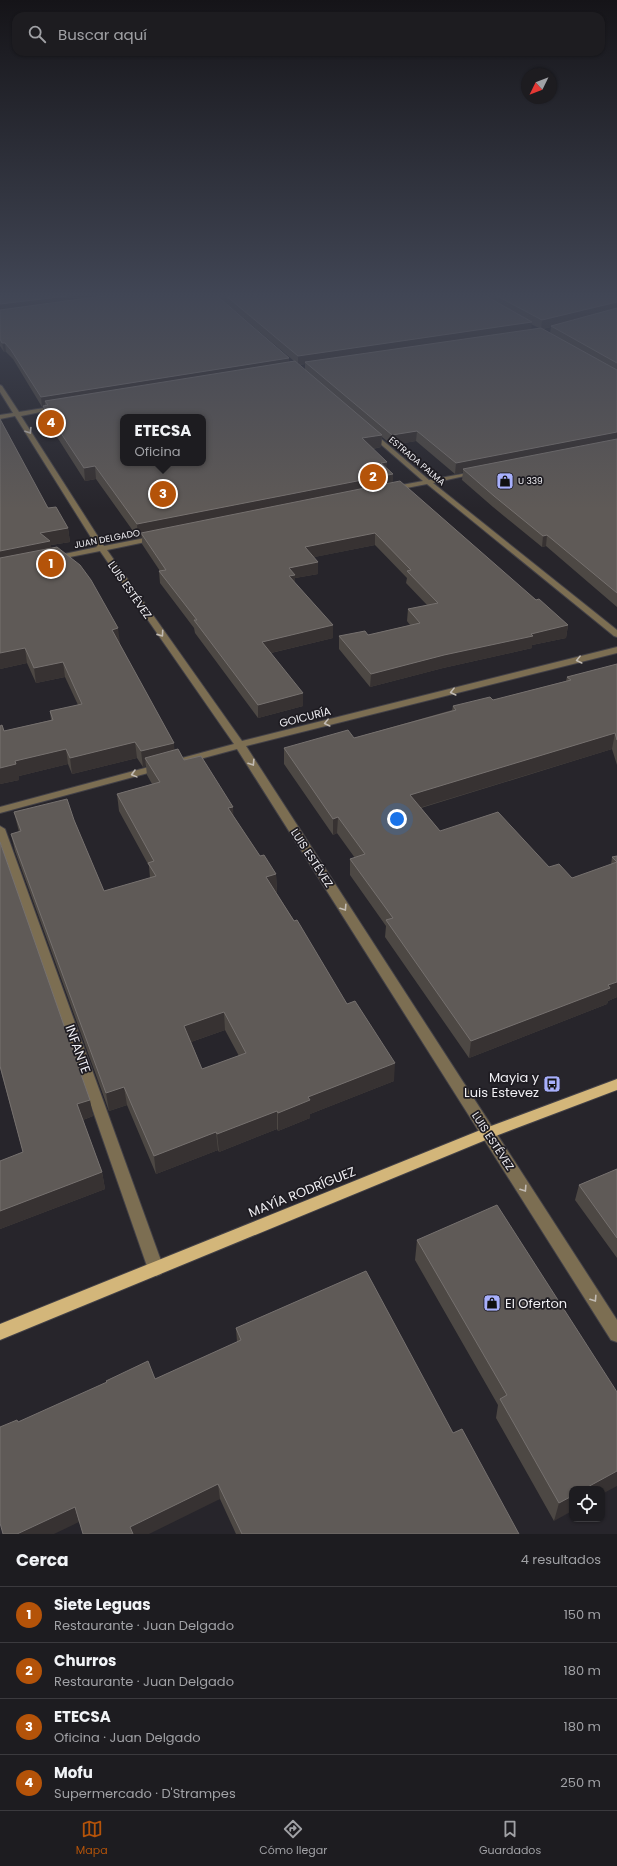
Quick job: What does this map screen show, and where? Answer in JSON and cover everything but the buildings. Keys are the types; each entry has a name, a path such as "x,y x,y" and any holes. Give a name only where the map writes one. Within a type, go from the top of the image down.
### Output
{"main road":[{"name":"MAYÍA RODRÍGUEZ","path":"0,1332 488,1133 617,1084"}],"street":[{"name":"LUIS ESTÉVEZ","path":"0,387 102,549 240,745 617,1334"},
{"path":"0,417 65,407"},
{"name":"ESTRADA PALMA","path":"363,426 428,482 617,634"},
{"path":"389,490 484,471"},
{"name":"JUAN DELGADO","path":"47,560 164,536"},
{"name":"GOICURÍA","path":"0,810 240,745 617,650"},
{"name":"INFANTE","path":"0,829 156,1269"}],"place":[{"name":"Mofu","path":"51,423"},
{"name":"Churros","path":"373,477"},
{"name":"U 339","path":"505,481"},
{"name":"ETECSA","path":"163,494"},
{"name":"Siete Leguas","path":"51,564"},
{"name":"Mayia y Luis Estevez","path":"552,1084"},
{"name":"El Oferton","path":"492,1303"}]}
